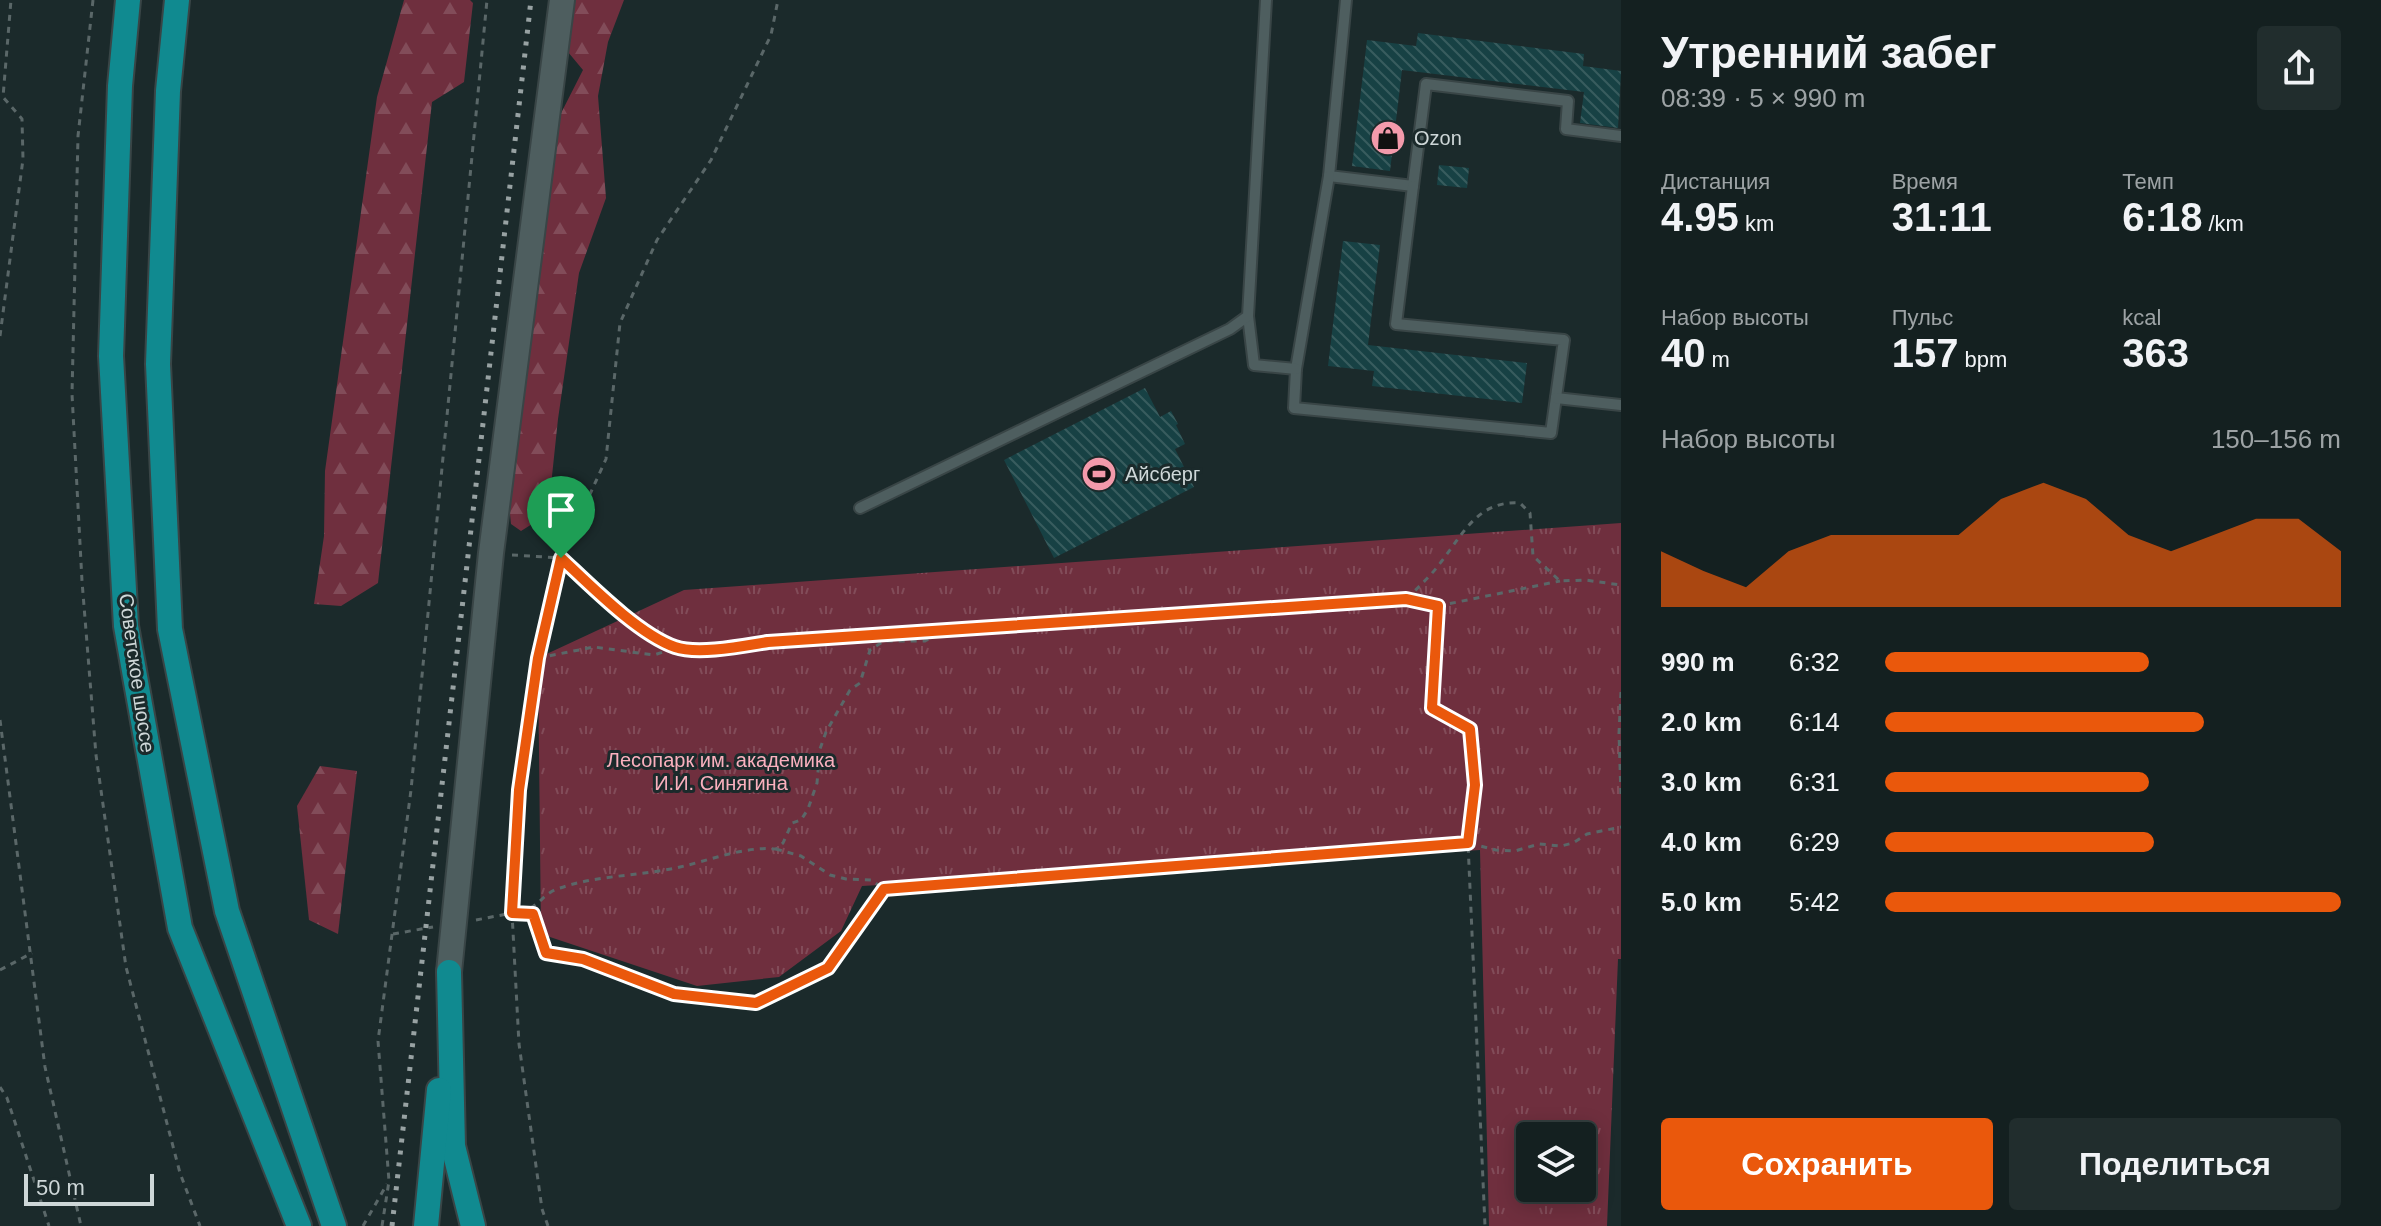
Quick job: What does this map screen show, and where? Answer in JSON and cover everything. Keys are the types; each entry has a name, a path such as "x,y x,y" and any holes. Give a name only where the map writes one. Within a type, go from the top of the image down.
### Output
{"highway":[{"name":"Советское шоссе","path":"128,0 120,86 111,356 126,626 180,928 299,1226"},
{"name":"Советское шоссе","path":"177,0 168,91 158,364 170,629 227,911 334,1226"},
{"path":"426,1226 449,972"},
{"path":"449,972 453,1146 473,1226"}],"street":[{"path":"449,972 491,553 562,0"}],"lane":[{"path":"1266,0 1248,316 1254,365 1296,369"},
{"path":"1346,0 1329,176 1296,369 1294,408 1551,433 1564,340 1396,324 1426,84 1568,101 1566,129 1621,136"},
{"path":"1329,176 1413,186"},
{"path":"860,508 1230,329 1248,316"},
{"path":"1556,398 1621,405"}],"path":[{"path":"0,336 23,159 22,119 2,97 11,0"},
{"path":"382,1226 389,1181 378,1041 411,790 487,0"},
{"path":"548,1226 542,1209 519,1044 512,913 519,790 538,658 561,558 606,459 620,323 657,240 711,160 771,35 778,0"},
{"path":"1406,599 1442,561 1467,524 1486,509 1508,502 1520,503 1530,513 1533,556 1560,581"},
{"path":"491,553 561,558 642,628 676,647"},
{"path":"538,658 594,647 654,655 676,647 719,649 768,642 1406,599 1438,606 1560,581 1585,580 1621,585"},
{"path":"1438,606 1432,708 1470,729 1475,785 1468,843 1485,1226"},
{"path":"776,849 783,843 792,823 801,820 808,809 817,783 820,749 826,732 850,690 860,683 870,650 884,641 925,641 942,631"},
{"path":"1621,692 1621,797"},
{"path":"0,720 45,1067 81,1226"},
{"path":"512,913 534,909 550,891 572,884 679,868 759,847 801,856 830,875 871,880 884,889 1468,843 1515,851 1539,844 1561,846 1587,834 1621,827"},
{"path":"512,913 533,914 546,953 583,959 674,994 756,1003 828,968 884,889"},
{"path":"0,970 32,953"},
{"path":"0,1087 7,1098 49,1226"},
{"path":"363,1226 389,1181"}],"green space":[{"path":"404,0 470,0 473,3 464,82 432,102 378,583 341,606 314,604 324,536 325,471 377,97"},
{"path":"575,0 624,0 608,42 598,96 606,198 579,273 548,514 521,531 511,524 509,503 555,125 583,70 568,52"},
{"name":"Лесопарк им. академика И.И. Синягина","path":"1621,523 1621,959 1618,959 1607,1226 1489,1226 1480,850 862,886 841,931 779,977 697,986 541,934 538,658 684,590"},
{"path":"320,766 357,771 338,934 309,920 297,806"}],"building":[{"path":"1418,33 1584,54 1583,66 1621,71 1618,128 1580,123 1584,92 1402,70 1390,171 1352,166 1367,40 1416,46"},
{"path":"1439,165 1469,168 1467,188 1437,185"},
{"path":"1343,241 1380,245 1368,345 1527,363 1522,403 1372,386 1374,371 1328,366"},
{"name":"Айсберг","path":"1145,388 1160,417 1171,411 1178,424 1185,444 1175,449 1194,487 1054,558 1004,460"}],"railway":[{"path":"392,1226 531,0"}],"place":[{"name":"Ozon","path":"1388,138"},
{"name":"Айсберг","path":"1099,474"}],"route":[{"path":"561,558 642,628 676,647 719,649 768,642 1406,599 1438,606 1432,708 1470,729 1475,785 1468,843 884,889 828,968 756,1003 674,994 583,959 546,953 533,914 512,913 519,790 538,658 561,558"}]}
